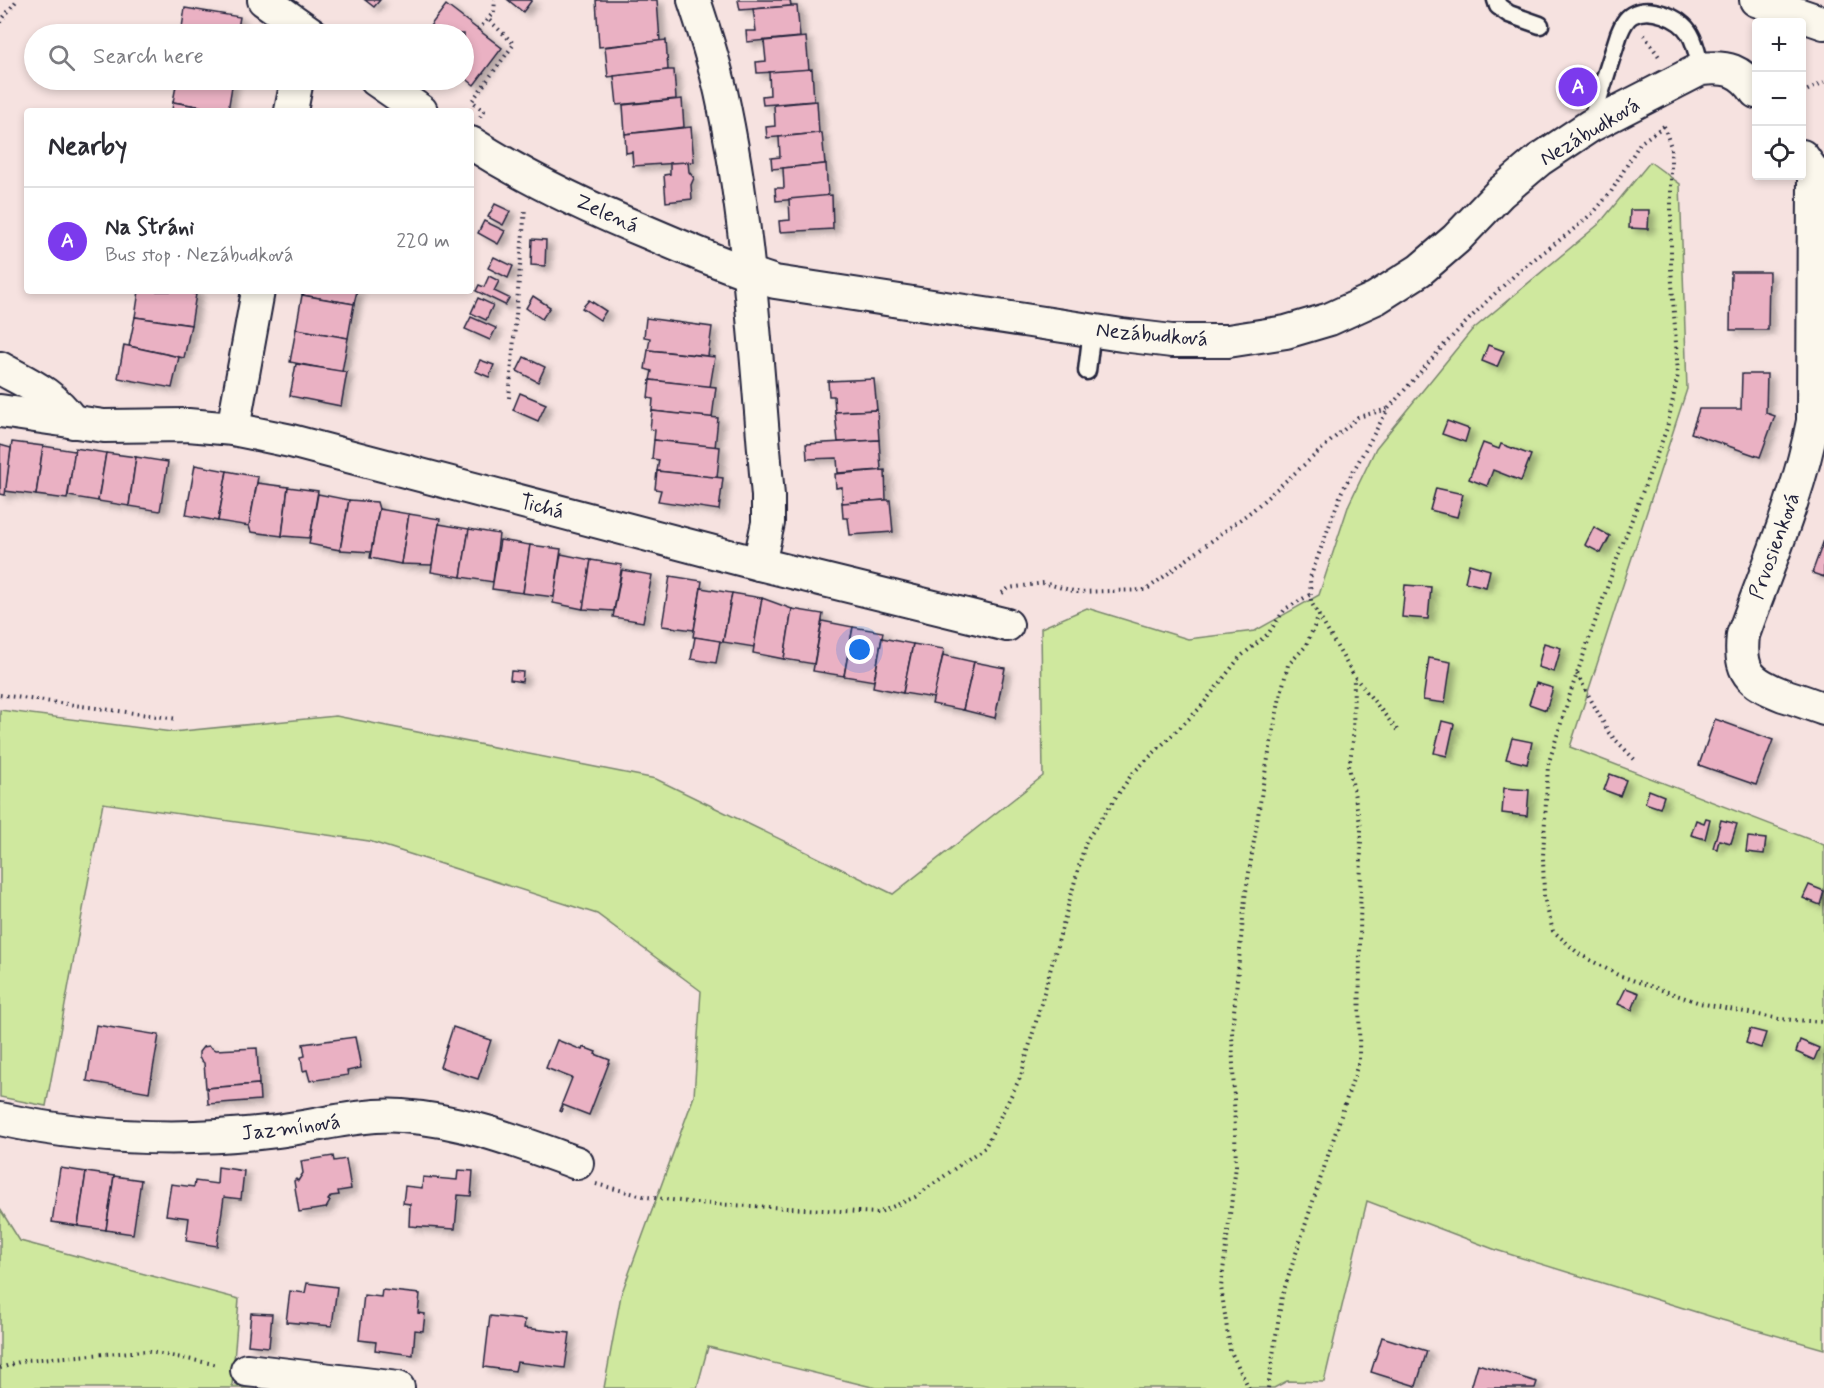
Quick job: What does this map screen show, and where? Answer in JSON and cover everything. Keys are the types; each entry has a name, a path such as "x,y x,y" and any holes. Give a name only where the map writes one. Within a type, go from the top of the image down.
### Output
{"street":[{"path":"264,0 295,24"},
{"path":"694,0 721,91 732,147 748,273 768,496 768,523 759,564"},
{"path":"1756,0 1824,23"},
{"path":"1701,69 1717,67 1731,70 1744,76 1752,87"},
{"name":"Nezábudková","path":"748,273 775,282 1172,341 1228,341 1286,332 1330,319 1376,298 1419,270 1456,239 1500,193 1539,160 1590,126 1701,69"},
{"path":"292,108 295,90"},
{"path":"391,90 417,108"},
{"name":"Zelená","path":"474,133 528,176 608,216 748,273"},
{"name":"Prvosienková","path":"1813,168 1813,421 1806,456 1743,635 1741,650 1744,666 1752,680 1765,688 1824,709"},
{"path":"233,429 257,294"},
{"path":"0,368 45,392 60,405 73,422"},
{"name":"Tichá","path":"0,411 104,426 188,425 233,429 291,441 759,564 1007,625"},
{"name":"Jazmínová","path":"0,1119 76,1131 126,1136 172,1137 267,1132 367,1118 399,1116 470,1126 577,1163"},
{"path":"247,1370 398,1388"}],"lane":[{"path":"1496,0 1498,6 1509,14 1540,25"},
{"path":"1590,126 1619,34 1636,6 1682,24 1690,34 1701,69"},
{"path":"1087,371 1092,330"}],"path":[{"path":"0,27 2,20 17,0"},
{"path":"478,30 494,12 495,0"},
{"path":"0,12 2,20"},
{"path":"474,130 484,111 472,101 514,44 488,19"},
{"path":"1644,35 1666,66"},
{"path":"1806,91 1824,82"},
{"path":"1653,95 1671,147 1671,268 1678,374 1667,428 1576,674 1548,765 1543,866 1544,897 1553,931 1579,954 1618,975 1700,1003 1779,1019 1824,1022"},
{"path":"1397,730 1354,676 1311,602 1310,579 1342,490 1388,409 1444,345 1520,270 1594,212 1611,192 1640,143 1664,126"},
{"path":"509,398 528,176"},
{"path":"972,616 1009,588 1044,583 1077,592 1146,590 1253,510 1358,417 1388,409"},
{"path":"577,1163 589,1182 647,1197 696,1203 878,1213 915,1197 985,1147 1021,1076 1086,841 1132,774 1200,708 1240,657 1268,634 1285,609 1311,594"},
{"path":"1249,1388 1230,1350 1221,1287 1236,1166 1232,1032 1245,898 1263,784 1280,697 1288,665 1305,647 1319,616"},
{"path":"1576,674 1609,733 1635,760"},
{"path":"1268,1388 1282,1296 1359,1061 1361,828 1349,767 1353,741 1354,676"},
{"path":"0,695 178,719"},
{"path":"0,1368 26,1360 146,1351 247,1370"}],"green space":[{"path":"1650,162 1680,184 1687,389 1570,747 1824,845 1824,1349 1496,1250 1367,1201 1324,1382 1287,1381 1274,1388 876,1388 708,1347 697,1388 604,1388 621,1295 694,1096 701,991 597,914 369,841 103,803 46,1106 0,1097 0,710 172,732 336,716 656,779 893,894 1043,776 1041,628 1087,608 1188,639 1255,631 1319,595 1349,504 1376,448 1471,331 1599,224"},
{"path":"0,1209 20,1241 239,1299 232,1385 258,1388 0,1388"}],"building":[{"path":"365,0 380,0 374,7"},
{"path":"508,0 532,0 523,12"},
{"path":"596,0 657,0 660,41 599,47"},
{"path":"738,0 790,0 791,6 740,10"},
{"path":"446,5 471,24 432,24"},
{"path":"797,6 800,37 747,42 746,31 756,31 753,9"},
{"path":"185,8 240,17 239,24 183,24"},
{"path":"474,26 502,48 474,85"},
{"path":"806,37 809,70 757,73 756,62 766,61 764,41"},
{"path":"666,40 668,70 608,77 605,47"},
{"path":"812,69 814,101 763,105 762,96 770,95 769,72"},
{"path":"674,70 676,99 617,105 614,76"},
{"path":"175,90 231,90 228,108 210,108 173,102"},
{"path":"682,99 684,127 625,134 623,105"},
{"path":"817,101 819,133 767,138 766,127 775,126 774,105"},
{"path":"173,102 208,108 172,108"},
{"path":"691,127 694,162 633,166 632,152 626,153 625,134"},
{"path":"822,133 825,164 772,169 771,158 780,157 779,137"},
{"path":"688,162 689,172 694,178 691,185 692,199 666,202 664,175 670,174 670,163"},
{"path":"826,164 828,196 776,201 775,188 784,188 783,168"},
{"path":"832,195 833,229 780,232 779,221 790,220 789,199"},
{"path":"495,204 510,211 503,225 488,217"},
{"path":"1630,210 1649,210 1648,229 1629,228"},
{"path":"484,221 505,231 498,244 478,233"},
{"path":"532,239 546,240 545,266 531,265"},
{"path":"494,257 513,266 508,278 488,268"},
{"path":"1731,272 1769,272 1768,330 1730,330"},
{"path":"489,276 499,281 494,291 509,298 505,305 476,291 479,285 484,287"},
{"path":"139,294 196,294 191,325 135,317"},
{"path":"302,294 356,294 354,304"},
{"path":"302,295 354,304 348,338 296,329"},
{"path":"533,296 550,307 542,319 526,308"},
{"path":"478,298 493,305 486,320 471,313"},
{"path":"589,300 606,311 600,320 582,308"},
{"path":"135,317 191,325 184,358 129,346"},
{"path":"471,317 496,328 490,340 465,329"},
{"path":"646,318 712,327 708,356 648,350 650,338 644,337"},
{"path":"296,329 348,338 342,372 290,362"},
{"path":"124,345 179,357 172,388 118,378"},
{"path":"1488,345 1504,351 1497,367 1482,361"},
{"path":"648,350 715,357 710,387 650,380 652,371 645,369"},
{"path":"524,357 545,367 538,382 517,371"},
{"path":"480,360 494,365 489,377 475,371"},
{"path":"296,364 347,372 341,406 290,396"},
{"path":"1742,374 1767,374 1766,413 1775,416 1760,457 1691,433 1699,409 1741,409"},
{"path":"874,379 877,410 835,412 834,396 829,396 828,381"},
{"path":"650,380 716,387 712,418 652,411 653,399 648,398"},
{"path":"520,393 546,404 538,421 513,410"},
{"path":"877,410 879,440 838,442 835,412"},
{"path":"652,411 718,418 715,448 654,440 655,430 650,429"},
{"path":"1447,421 1469,429 1465,442 1442,434"},
{"path":"654,440 720,447 717,478 657,471 659,460 652,459"},
{"path":"879,440 881,470 838,473 837,458 807,459 806,444"},
{"path":"12,442 43,446 36,495 5,491"},
{"path":"1483,443 1499,449 1501,444 1531,455 1521,481 1493,470 1487,486 1469,479"},
{"path":"0,445 11,448 5,495 0,494"},
{"path":"43,446 75,451 67,499 36,495"},
{"path":"75,448 106,453 98,501 68,496"},
{"path":"106,453 136,457 129,506 98,501"},
{"path":"136,457 168,462 160,511 129,506"},
{"path":"195,465 227,471 218,521 186,515"},
{"path":"885,470 886,500 842,503 842,487 836,488 835,474"},
{"path":"227,471 258,477 249,526 218,521"},
{"path":"657,471 723,478 719,510 658,501 661,490 655,489"},
{"path":"257,483 288,487 282,536 251,532 249,526"},
{"path":"288,487 318,491 310,538 282,536"},
{"path":"1436,488 1463,494 1457,517 1430,510"},
{"path":"318,494 349,500 340,550 309,544"},
{"path":"349,500 377,502 379,509 371,552 340,550"},
{"path":"890,500 893,532 850,535 848,518 843,518 842,503"},
{"path":"379,509 409,514 401,564 370,558"},
{"path":"409,514 440,519 432,565 401,564"},
{"path":"439,524 469,529 461,577 431,572"},
{"path":"1594,527 1610,536 1601,553 1585,545"},
{"path":"469,529 499,534 493,582 461,577"},
{"path":"500,540 530,545 523,593 492,589"},
{"path":"1824,540 1824,577 1812,573"},
{"path":"530,545 561,549 554,597 523,593"},
{"path":"561,554 591,560 583,609 553,603"},
{"path":"591,560 622,565 614,611 583,609"},
{"path":"1469,564 1490,570 1486,587 1465,582"},
{"path":"622,570 652,575 643,622 613,617"},
{"path":"670,576 702,581 694,630 662,626"},
{"path":"1405,585 1431,587 1428,619 1402,617"},
{"path":"701,588 732,593 723,642 693,637"},
{"path":"732,593 762,598 754,647 723,642"},
{"path":"762,598 792,609 784,659 753,653"},
{"path":"792,609 823,614 814,664 784,659"},
{"path":"822,621 853,627 844,676 813,671"},
{"path":"853,627 883,632 874,681 844,676"},
{"path":"695,637 720,641 716,663 691,659"},
{"path":"882,638 913,644 903,693 873,687"},
{"path":"1544,643 1561,648 1554,672 1538,667"},
{"path":"913,644 944,649 934,698 903,693"},
{"path":"943,655 974,662 963,710 932,704"},
{"path":"1429,658 1451,662 1445,703 1423,700"},
{"path":"974,662 1005,668 995,718 963,710"},
{"path":"511,671 523,672 522,682 510,680"},
{"path":"1536,683 1553,688 1546,710 1529,704"},
{"path":"1715,719 1773,740 1756,785 1699,765"},
{"path":"1442,721 1454,724 1447,756 1434,753"},
{"path":"1512,738 1532,742 1527,764 1506,759"},
{"path":"1610,774 1626,780 1620,796 1604,790"},
{"path":"1504,788 1529,790 1527,816 1502,813"},
{"path":"1649,790 1664,796 1660,808 1645,803"},
{"path":"1706,818 1710,819 1705,839 1691,835 1696,820 1704,823"},
{"path":"1721,820 1737,824 1731,843 1719,840 1717,849 1713,848"},
{"path":"1748,837 1766,839 1764,854 1746,852"},
{"path":"1809,885 1824,891 1820,905 1803,898"},
{"path":"1626,988 1639,993 1632,1010 1618,1004"},
{"path":"96,1025 159,1035 149,1092 87,1081"},
{"path":"453,1027 491,1040 478,1079 440,1067"},
{"path":"1750,1029 1766,1033 1761,1048 1746,1043"},
{"path":"355,1037 361,1068 347,1071 348,1075 310,1081 307,1070 303,1071 301,1057 305,1056 303,1044"},
{"path":"557,1040 582,1050 583,1047 610,1060 589,1115 563,1105 561,1112 559,1111 572,1078 546,1068"},
{"path":"1800,1040 1819,1048 1814,1060 1796,1052"},
{"path":"209,1046 215,1050 257,1048 259,1084 206,1088 204,1063 199,1058 199,1052 203,1047"},
{"path":"259,1084 260,1100 208,1104 207,1088"},
{"path":"333,1156 334,1161 346,1159 351,1189 338,1191 339,1195 331,1196 326,1208 299,1212 294,1181 296,1179 298,1181 303,1173 301,1161"},
{"path":"218,1167 244,1171 241,1199 224,1197 217,1246 186,1241 189,1218 166,1215 171,1184 194,1187 195,1181 217,1184"},
{"path":"60,1168 86,1172 78,1226 52,1222"},
{"path":"458,1170 473,1171 471,1196 458,1195 455,1229 409,1226 410,1204 403,1203 405,1186 422,1188 423,1177 457,1180"},
{"path":"86,1172 114,1176 106,1230 78,1226"},
{"path":"114,1176 141,1180 133,1234 106,1230"},
{"path":"307,1283 337,1287 332,1326 286,1322 290,1291 305,1293"},
{"path":"382,1290 420,1294 418,1313 425,1314 423,1331 415,1330 413,1355 375,1350 376,1342 359,1340 364,1295 381,1297"},
{"path":"251,1313 272,1314 269,1347 248,1345"},
{"path":"490,1316 525,1320 524,1328 570,1333 565,1368 517,1362 515,1371 484,1367"},
{"path":"1382,1337 1427,1351 1416,1386 1371,1372"},
{"path":"1478,1364 1537,1382 1535,1388 1471,1388"}],"place":[{"name":"Na Stráni","path":"1578,87"}]}
